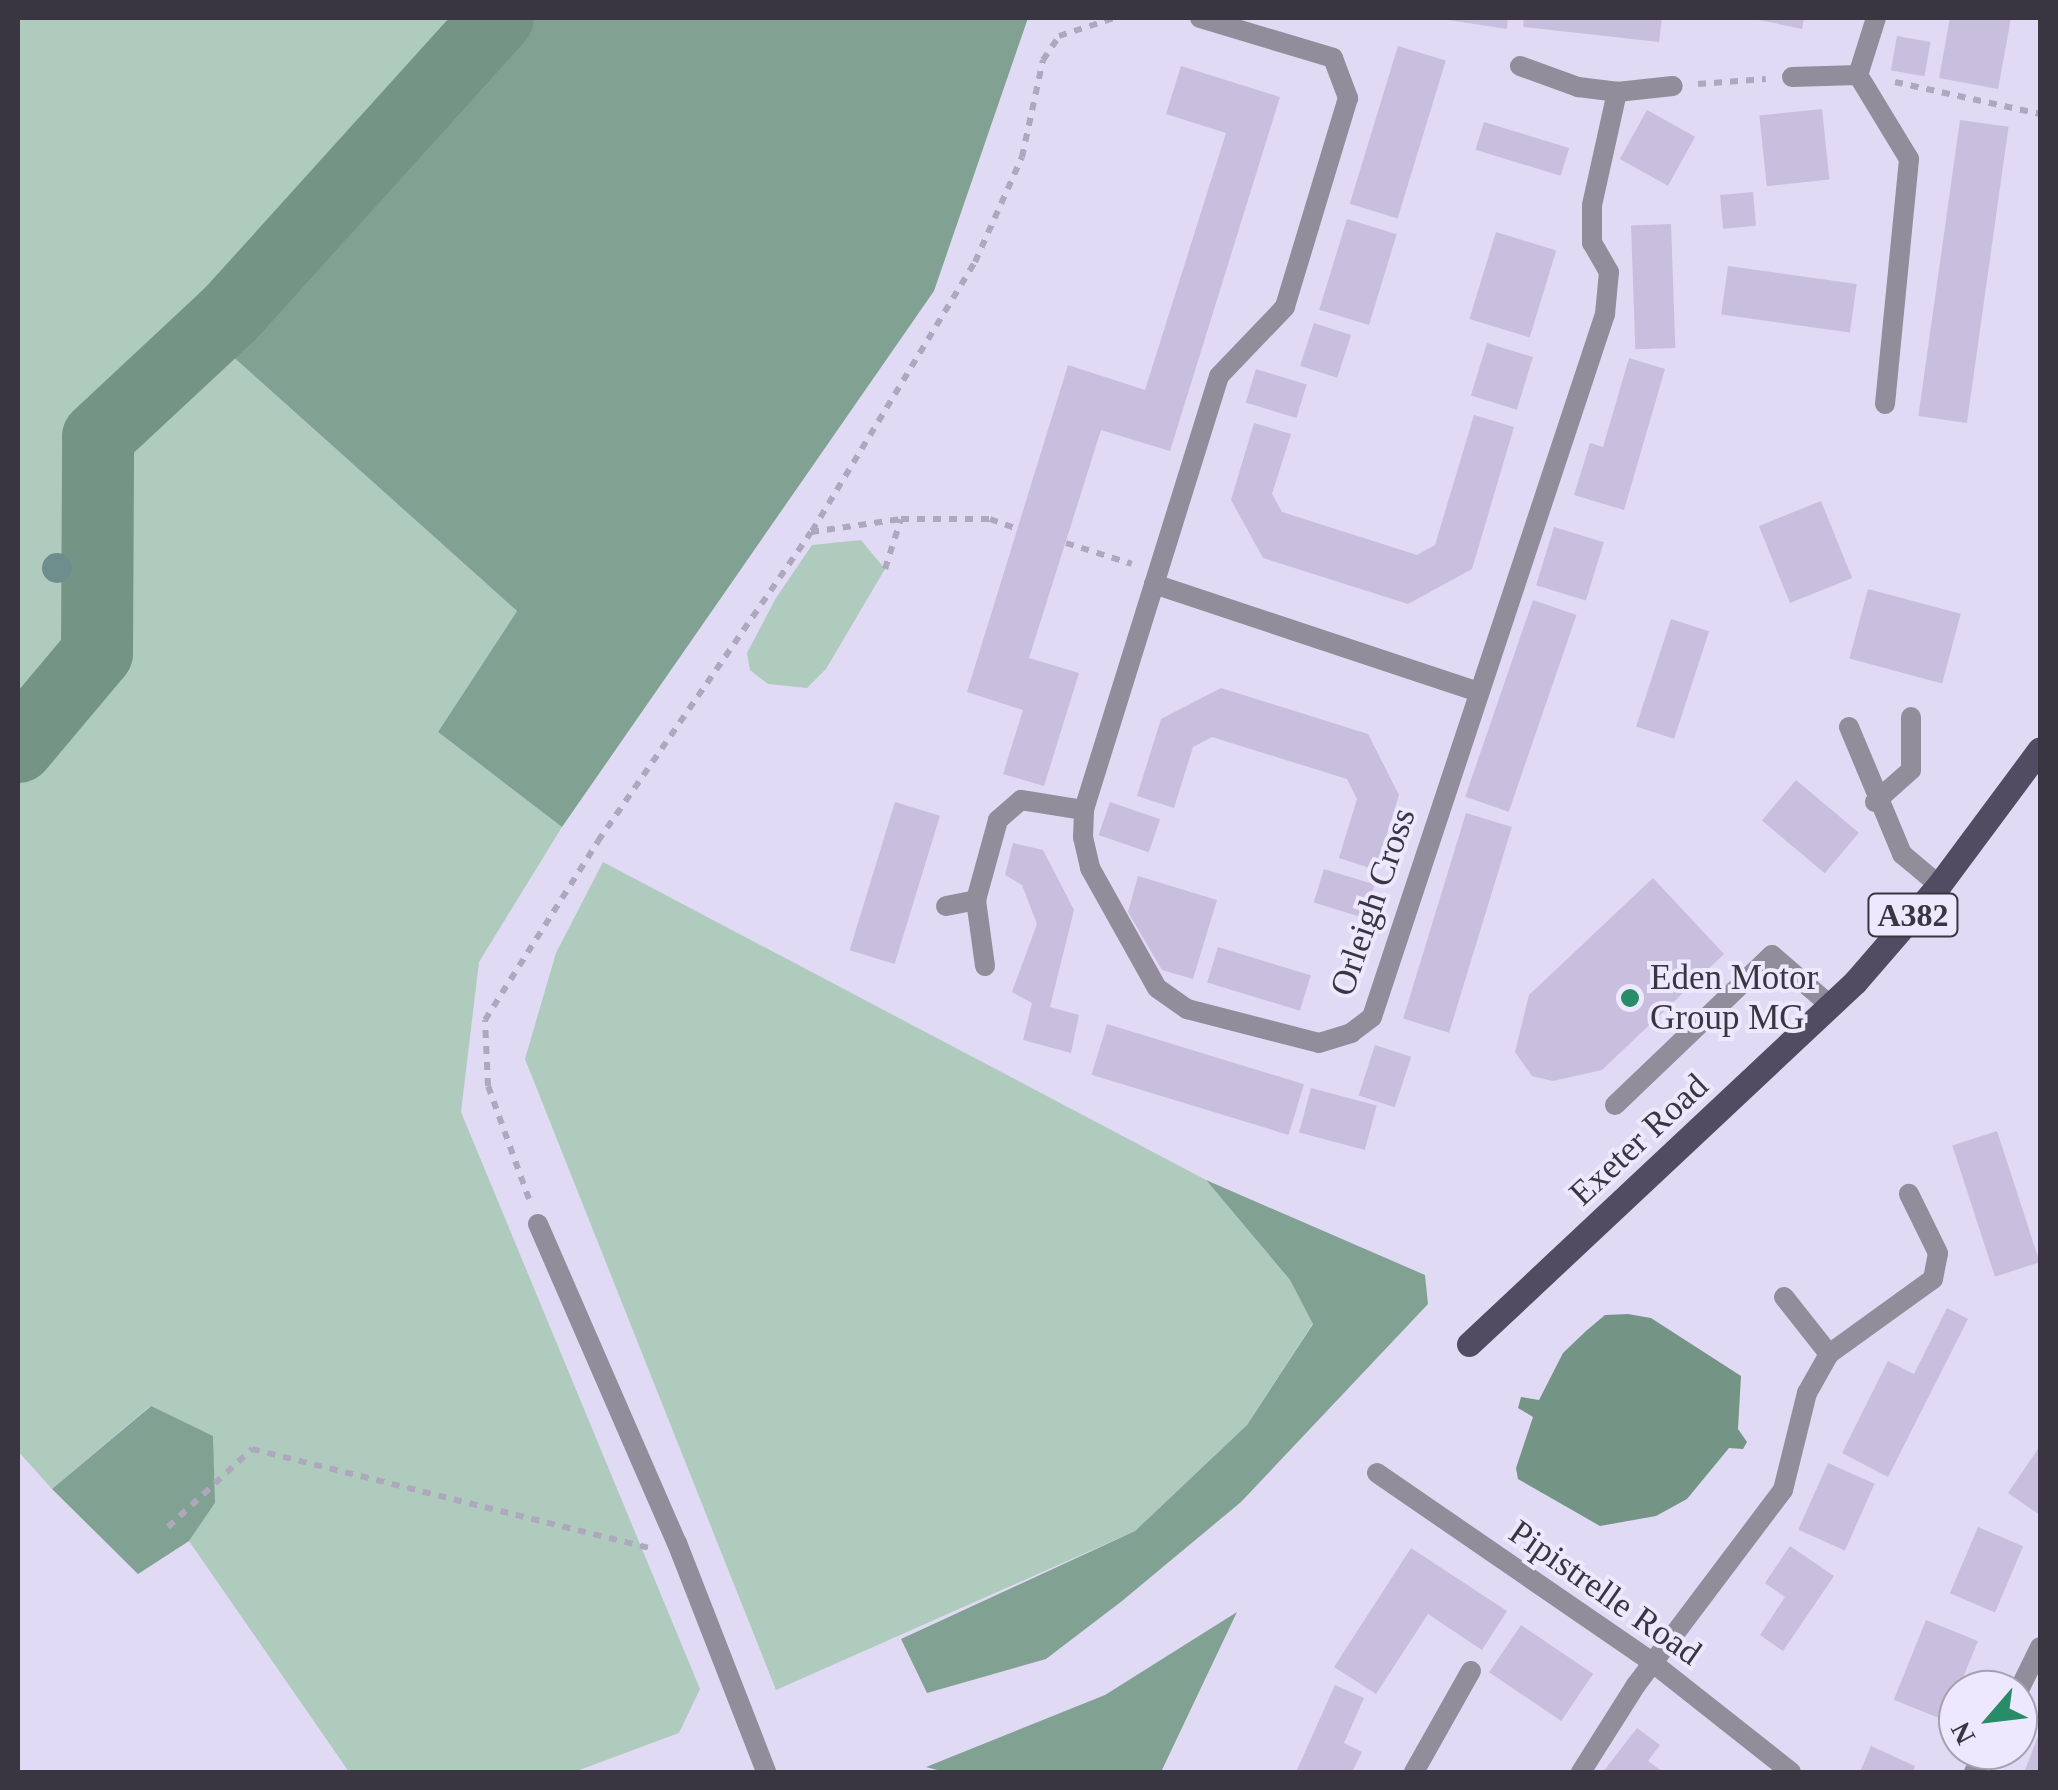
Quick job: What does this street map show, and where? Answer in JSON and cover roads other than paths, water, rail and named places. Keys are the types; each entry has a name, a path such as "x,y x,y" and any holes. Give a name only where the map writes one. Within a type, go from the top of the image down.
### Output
{"main road":[{"name":"Exeter Road","path":"1468,1344 1831,1006 1940,885 2040,749"}],"street":[{"name":"Orleigh Cross","path":"1200,18 1333,58 1348,98 1285,307 1219,376 1084,810 1090,868 1157,988 1187,1008 1320,1043 1351,1033 1372,1016 1605,314 1609,272 1592,243 1592,206 1617,92"},
{"path":"1876,18 1858,75 1909,159 1885,404"},
{"path":"1520,66 1578,87 1617,92 1673,86"},
{"path":"1792,77 1858,75"},
{"path":"1156,578 1478,692"},
{"path":"1876,802 1910,770 1911,717"},
{"path":"1849,728 1876,802 1902,854 1940,885"},
{"path":"986,966 976,900 998,820 1021,800 1084,810"},
{"path":"946,906 976,900"},
{"path":"1615,1105 1772,955 1831,1006"},
{"path":"1581,1772 1653,1663 1784,1490 1808,1393 1830,1354 1933,1279 1938,1253 1908,1194"},
{"path":"538,1224 677,1543 766,1771"},
{"path":"1784,1297 1830,1354"},
{"name":"Pipistrelle Road","path":"1377,1473 1653,1663 1791,1772"},
{"path":"2029,1670 2040,1647"},
{"path":"1423,1769 1471,1671"}],"waterway":[{"path":"18,747 97,653 98,437 231,313 498,18"}],"place":[{"name":"Eden Motor Group MG","path":"1630,998"}]}
